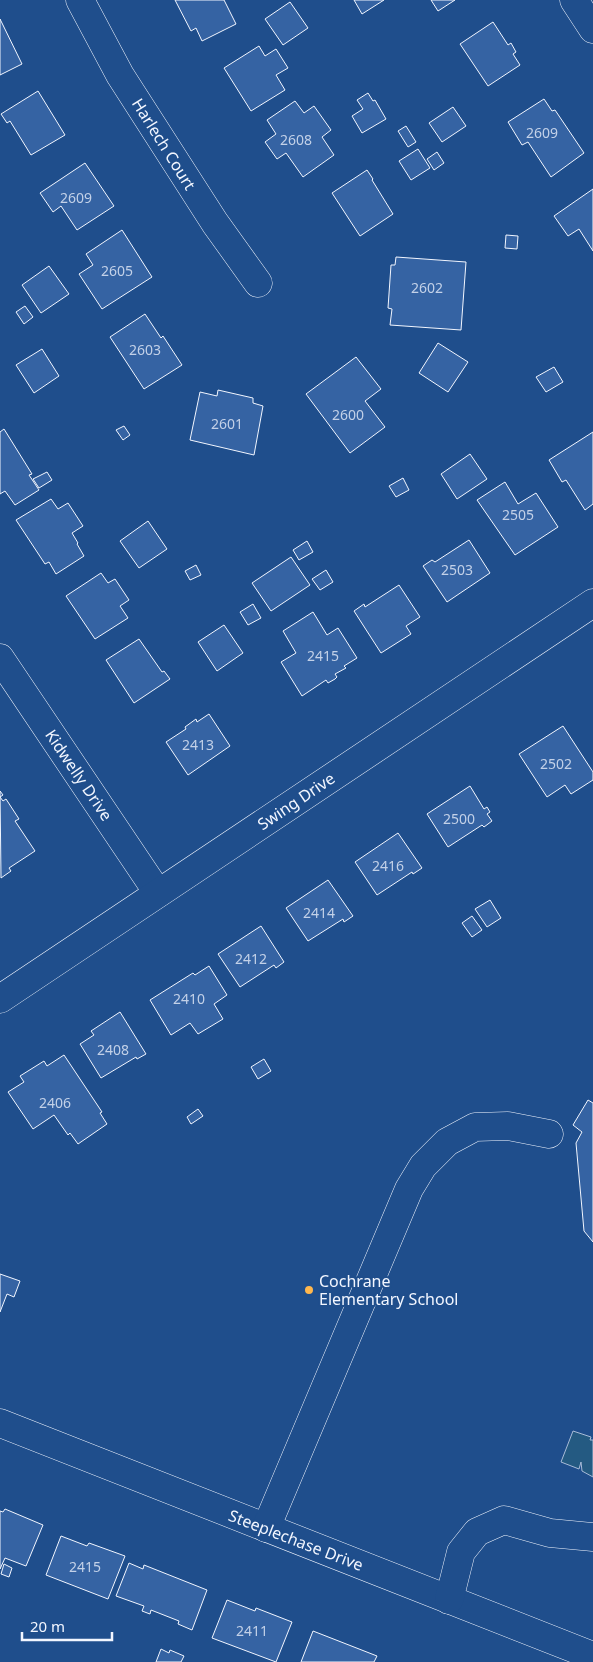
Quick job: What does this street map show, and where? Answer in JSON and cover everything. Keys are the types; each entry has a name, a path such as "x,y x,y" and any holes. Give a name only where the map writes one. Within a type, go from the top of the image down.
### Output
{"street":[{"name":"Harlech Court","path":"80,0 120,75 214,223 258,283"},
{"path":"574,0 593,29"},
{"name":"Swing Drive","path":"0,999 593,602"},
{"name":"Kidwelly Drive","path":"0,658 158,893"},
{"path":"266,1528 409,1189 423,1166 447,1142 474,1127 508,1126 548,1134"},
{"name":"Steeplechase Drive","path":"0,1423 593,1656"},
{"path":"449,1600 462,1552 478,1532 504,1520 550,1533 593,1537"}],"shaded area":[{"path":"573,1431 591,1437 590,1440 593,1440 593,1477 582,1471 581,1462 579,1469 561,1462"}],"building":[{"path":"175,0 224,0 236,24 202,41 196,28 191,31"},
{"path":"354,0 384,0 362,14"},
{"path":"431,0 455,0 438,11"},
{"path":"290,2 308,28 283,45 265,19"},
{"path":"0,19 22,64 0,75"},
{"path":"493,22 508,45 511,43 516,52 513,54 520,65 488,86 460,44"},
{"path":"259,46 265,56 276,49 288,68 276,75 285,90 251,111 224,68"},
{"path":"38,91 65,135 31,155 10,121 7,123 1,114"},
{"path":"368,93 373,101 375,100 386,119 362,133 352,116 363,109 357,100"},
{"path":"544,99 552,111 555,110 584,153 551,177 528,142 522,145 508,122"},
{"path":"295,101 304,113 314,106 331,130 322,137 334,155 303,177 286,153 277,159 265,142 276,134 267,120"},
{"path":"453,107 466,126 442,142 429,123"},
{"path":"406,126 416,142 408,147 398,131"},
{"path":"418,149 430,168 411,180 399,161"},
{"path":"437,152 444,163 434,170 427,159"},
{"path":"85,163 114,206 77,230 61,206 53,212 40,193"},
{"path":"367,170 393,214 360,236 332,193"},
{"path":"593,189 593,251 579,229 568,236 554,216"},
{"path":"122,230 152,277 102,309 79,274 93,265 86,254"},
{"path":"506,235 518,236 517,249 505,248"},
{"path":"396,257 466,262 461,330 390,325 392,309 388,308 391,265 395,265"},
{"path":"49,266 69,294 41,313 22,285"},
{"path":"25,306 33,317 24,324 16,312"},
{"path":"145,314 161,338 163,336 182,365 144,389 110,337"},
{"path":"438,343 468,362 448,392 419,373"},
{"path":"42,349 59,376 34,393 16,365"},
{"path":"356,357 381,389 365,401 385,427 350,453 306,394"},
{"path":"554,367 563,382 546,392 536,377"},
{"path":"218,390 253,398 253,403 263,406 254,455 190,440 200,392 217,396"},
{"path":"124,426 130,435 123,440 116,430"},
{"path":"4,429 32,474 29,475 39,490 15,505 5,491 0,494 0,432"},
{"path":"593,432 593,504 585,510 566,480 562,482 549,460"},
{"path":"470,454 487,479 457,499 441,474"},
{"path":"47,472 52,480 39,488 33,479"},
{"path":"403,478 409,490 396,497 389,486"},
{"path":"505,482 518,504 536,493 558,527 515,555 477,500"},
{"path":"51,499 58,509 68,503 83,526 72,533 84,556 56,574 49,562 45,564 16,520"},
{"path":"148,521 167,549 139,568 120,541"},
{"path":"469,540 490,573 447,602 423,566 432,560 435,562"},
{"path":"307,541 313,552 299,560 293,550"},
{"path":"291,557 310,585 271,611 252,583"},
{"path":"196,565 201,575 190,580 185,571"},
{"path":"326,570 333,582 320,590 312,579"},
{"path":"101,573 108,583 115,579 129,600 120,606 128,618 95,639 66,596"},
{"path":"399,585 420,617 406,626 411,634 381,653 354,611 364,604 365,607"},
{"path":"253,604 261,618 248,625 240,612"},
{"path":"313,612 327,635 338,628 357,658 344,666 346,668 335,674 337,677 335,679 328,683 326,680 302,696 281,662 296,653 283,631"},
{"path":"224,625 243,653 217,671 198,642"},
{"path":"139,639 162,672 164,671 170,679 134,703 106,660"},
{"path":"209,714 230,746 188,775 166,742 186,729 185,727 196,719 197,722"},
{"path":"563,726 593,772 593,780 571,794 565,785 547,797 519,754"},
{"path":"470,786 484,809 487,807 490,812 487,814 492,821 484,827 482,825 448,847 427,814"},
{"path":"0,797 3,801 6,799 19,819 15,821 35,851 9,868 11,871 1,878"},
{"path":"398,833 422,868 413,874 412,872 377,895 355,862"},
{"path":"328,880 353,916 344,922 343,919 308,941 286,908"},
{"path":"490,900 501,918 487,927 475,909"},
{"path":"472,916 482,930 472,937 462,923"},
{"path":"261,926 284,962 276,968 274,965 240,987 218,954"},
{"path":"209,966 227,995 214,1004 223,1019 198,1034 190,1023 171,1035 150,1000 193,973 195,975"},
{"path":"120,1012 146,1054 137,1059 136,1057 101,1078 80,1044 94,1035 91,1031"},
{"path":"64,1055 102,1112 100,1113 107,1124 78,1144 70,1133 68,1135 54,1115 33,1129 8,1092 24,1082 20,1076 44,1061 47,1066"},
{"path":"264,1059 271,1071 258,1079 251,1067"},
{"path":"588,1100 593,1103 593,1242 584,1231 576,1143 582,1132 573,1125"},
{"path":"198,1109 203,1116 191,1124 187,1117"},
{"path":"0,1274 20,1281 14,1297 7,1294 0,1312"},
{"path":"5,1509 43,1525 26,1566 5,1558 0,1569 0,1511 3,1512"},
{"path":"61,1536 87,1546 89,1543 125,1556 108,1599 46,1575"},
{"path":"129,1563 143,1569 144,1565 207,1590 192,1630 178,1624 179,1621 151,1610 150,1614 142,1611 144,1606 116,1596"},
{"path":"4,1564 12,1568 9,1577 1,1574"},
{"path":"227,1600 255,1611 256,1608 292,1622 276,1662 212,1638"},
{"path":"313,1631 377,1656 374,1662 301,1662"},
{"path":"161,1649 169,1653 170,1650 184,1656 181,1662 156,1662"}],"place":[{"name":"Cochrane Elementary School","path":"309,1290"}]}
